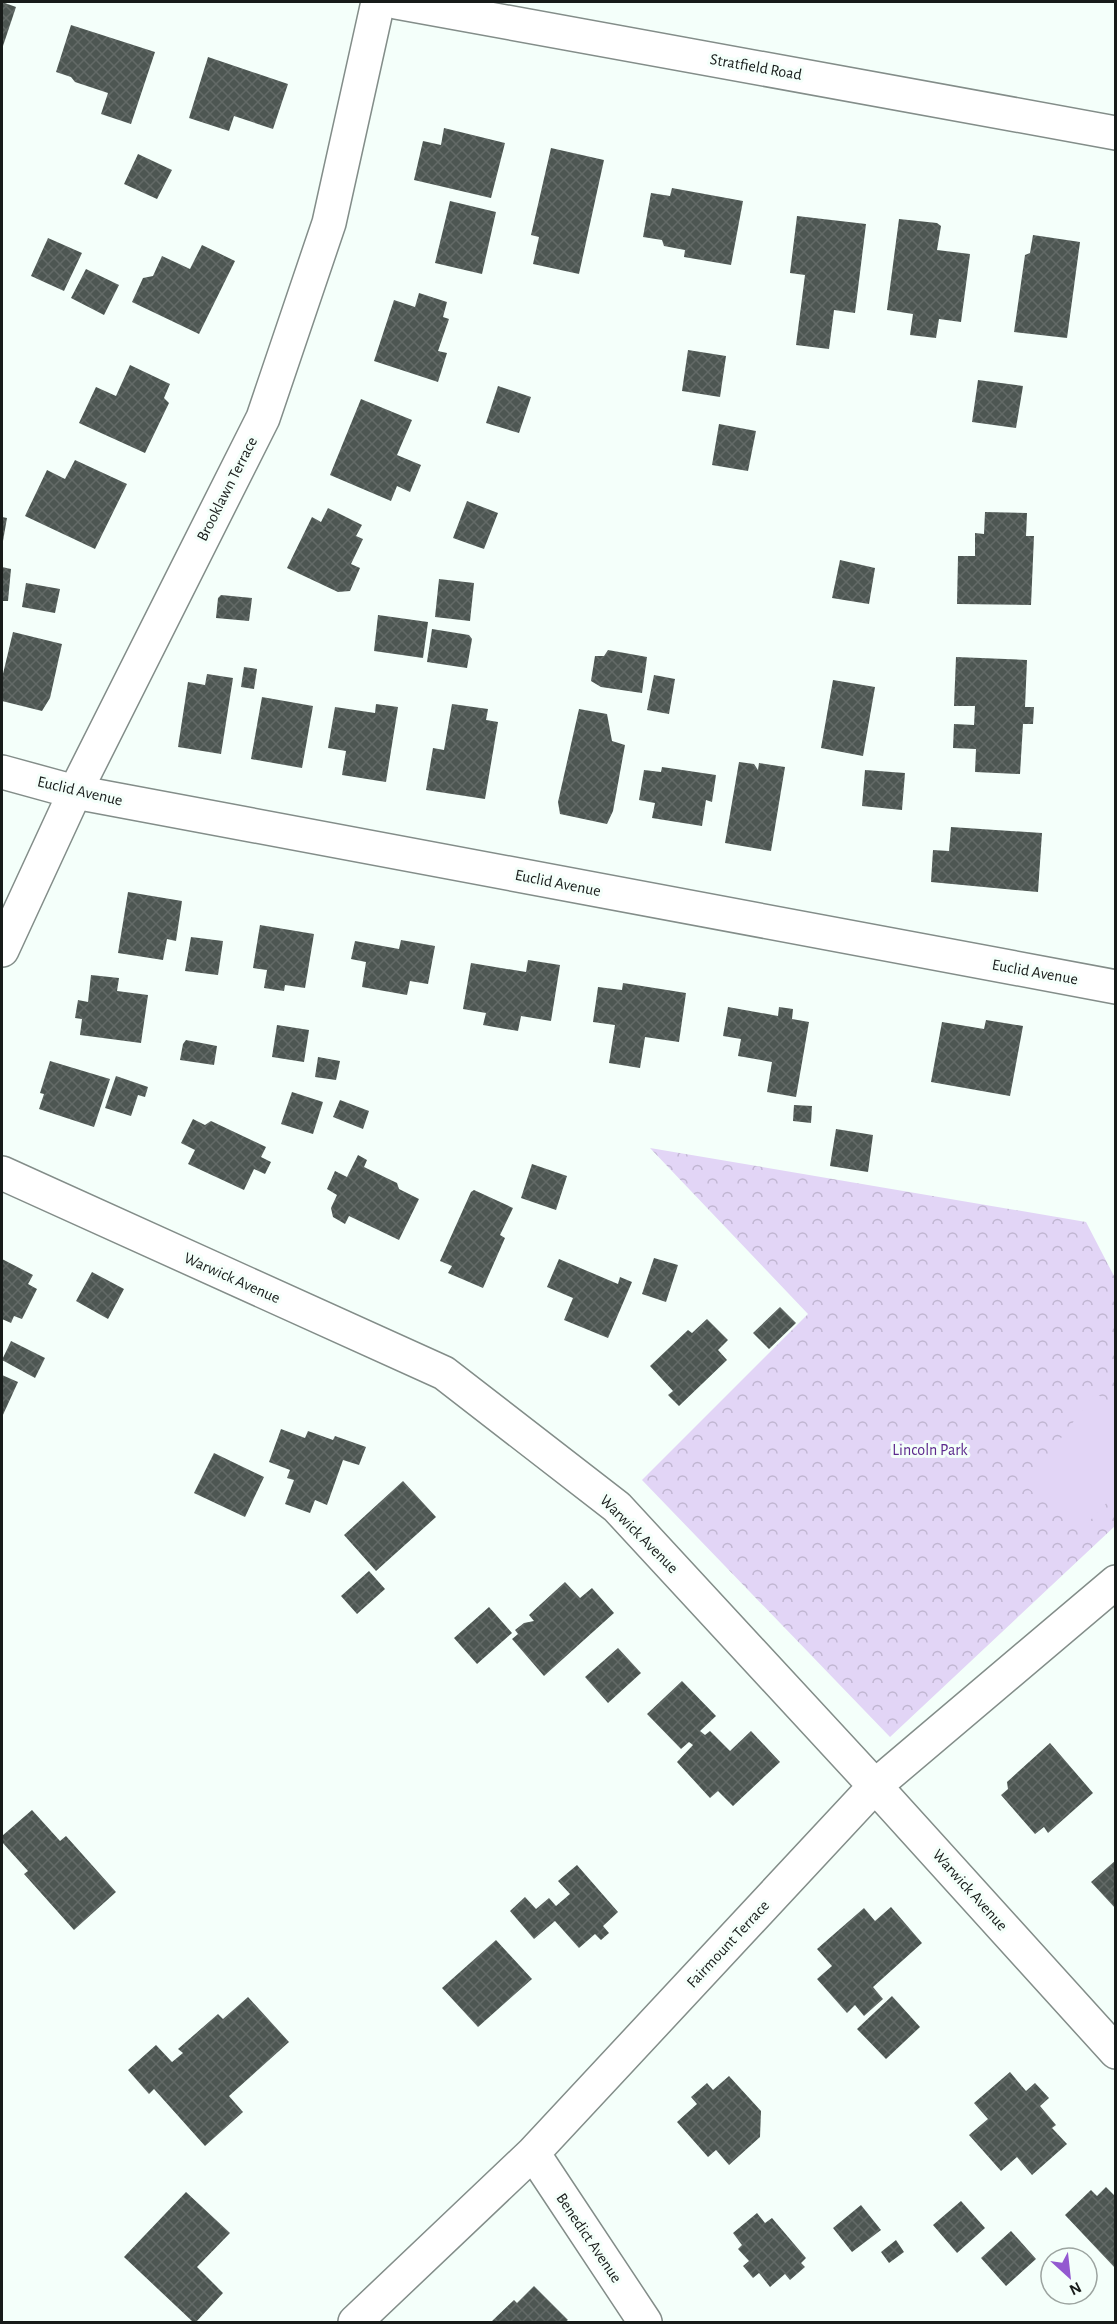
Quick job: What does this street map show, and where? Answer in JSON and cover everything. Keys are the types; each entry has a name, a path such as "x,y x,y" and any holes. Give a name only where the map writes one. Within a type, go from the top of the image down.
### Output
{"street":[{"name":"Brooklawn Terrace","path":"2,950 75,792 263,418 329,223 378,2"},
{"name":"Stratfield Road","path":"396,2 1116,133"},
{"name":"Euclid Avenue","path":"2,772 75,792 1116,987"},
{"name":"Warwick Avenue","path":"2,1173 444,1373 617,1507 875,1786 1116,2052"},
{"name":"Fairmount Terrace","path":"355,2322 532,2153 875,1786 1116,1582"},
{"name":"Benedict Avenue","path":"532,2153 645,2322"}],"green space":[{"name":"Lincoln Park","path":"650,1148 1086,1222 1115,1278 1115,1526 890,1737 642,1480 808,1314"},
{"path":"1095,1393 1115,1406 1115,1494 1082,1529 1025,1486"}],"building":[{"path":"2,2 16,7 2,49"},
{"path":"71,25 155,52 131,124 101,114 108,93 75,82 71,77 56,72"},
{"path":"208,57 288,84 273,129 234,116 229,131 189,118"},
{"path":"444,128 505,143 491,198 414,180 423,141 441,145"},
{"path":"551,148 604,160 579,274 533,264 539,237 531,235"},
{"path":"138,154 172,170 157,199 124,184"},
{"path":"672,188 743,201 731,265 684,257 685,250 664,246 662,240 643,237 651,193 670,196"},
{"path":"450,201 496,212 482,274 435,263"},
{"path":"797,216 866,224 855,313 834,310 829,349 796,345 805,275 790,273"},
{"path":"899,219 937,223 941,226 937,250 970,254 961,322 939,319 936,338 910,335 913,314 887,310"},
{"path":"1033,235 1080,242 1067,338 1014,332 1025,255 1030,253"},
{"path":"48,238 82,253 64,291 31,276"},
{"path":"202,245 235,261 199,334 132,302 143,278 153,276 162,256 190,269"},
{"path":"86,269 119,285 104,315 71,298"},
{"path":"419,293 447,302 443,317 449,319 438,351 447,353 438,382 374,361 394,300 415,307"},
{"path":"688,350 726,356 720,397 682,391"},
{"path":"130,365 170,384 164,398 169,403 145,453 79,423 96,387 116,396"},
{"path":"978,380 1023,386 1016,428 972,422"},
{"path":"498,386 531,397 519,433 486,423"},
{"path":"361,399 412,420 397,455 421,465 410,492 397,486 391,501 330,475"},
{"path":"719,424 756,431 748,471 712,465"},
{"path":"75,460 127,484 95,549 25,516 47,470 65,479"},
{"path":"467,501 498,513 484,549 453,538"},
{"path":"328,508 362,525 356,536 363,539 351,564 360,568 350,591 338,592 287,568 312,517 321,522"},
{"path":"985,512 1027,513 1026,536 1034,536 1031,605 957,604 958,556 975,556 975,533 984,534"},
{"path":"2,517 7,518 3,541 2,541"},
{"path":"840,560 875,568 869,604 832,598"},
{"path":"2,567 11,569 8,601 2,601"},
{"path":"439,579 474,583 470,621 435,617"},
{"path":"26,583 60,589 55,613 22,607"},
{"path":"221,595 252,598 249,621 216,618 218,598"},
{"path":"378,615 428,622 423,658 374,651"},
{"path":"432,629 469,635 472,639 467,668 427,662"},
{"path":"13,632 62,644 50,698 42,711 2,701 2,678"},
{"path":"608,650 647,657 642,693 601,687 591,681 595,656 604,656"},
{"path":"956,657 1027,660 1025,707 1034,707 1033,724 1023,724 1020,774 975,772 976,749 953,748 954,724 974,725 975,706 954,706"},
{"path":"244,667 257,669 254,689 241,687"},
{"path":"207,674 233,678 221,754 178,747 188,682 205,685"},
{"path":"654,675 675,679 669,714 647,710"},
{"path":"833,680 875,687 863,756 821,748"},
{"path":"262,697 313,706 302,768 251,759"},
{"path":"376,704 398,707 386,782 342,775 346,751 328,748 335,707 375,713"},
{"path":"452,704 488,709 486,720 498,722 485,799 426,790 433,748 444,750"},
{"path":"579,709 607,714 612,741 625,745 613,811 607,824 560,814 558,802"},
{"path":"739,762 754,764 758,770 759,763 785,767 771,851 725,843"},
{"path":"662,767 716,775 712,802 706,800 702,826 652,818 655,803 639,800 644,770 661,772"},
{"path":"865,770 905,773 902,810 862,806"},
{"path":"951,827 1042,833 1038,892 931,882 933,850 949,851"},
{"path":"128,892 182,901 176,941 167,939 163,960 118,953"},
{"path":"260,925 314,934 305,988 285,985 284,991 264,988 267,970 253,968"},
{"path":"191,937 223,941 218,975 185,971"},
{"path":"401,940 435,946 428,984 410,981 407,995 362,987 366,962 351,959 355,941 399,949"},
{"path":"528,960 560,965 551,1021 521,1016 518,1031 483,1025 486,1013 463,1009 471,963 526,972"},
{"path":"91,975 119,978 117,991 148,995 141,1043 80,1035 82,1019 75,1018 78,1000 88,1002"},
{"path":"623,983 686,993 679,1042 645,1037 640,1068 609,1063 615,1025 593,1022 598,987 622,990"},
{"path":"728,1007 778,1016 779,1007 793,1009 792,1019 809,1022 796,1097 767,1092 772,1062 738,1056 741,1039 723,1036"},
{"path":"986,1020 1023,1026 1010,1096 931,1082 942,1022 984,1029"},
{"path":"277,1025 309,1030 304,1062 272,1057"},
{"path":"186,1040 217,1046 214,1065 180,1060"},
{"path":"318,1057 340,1061 336,1080 315,1077"},
{"path":"50,1061 110,1079 94,1127 39,1109 44,1094 40,1093"},
{"path":"116,1076 148,1087 145,1097 138,1095 131,1116 105,1108"},
{"path":"292,1092 323,1102 313,1134 281,1124"},
{"path":"340,1100 369,1111 363,1129 333,1117"},
{"path":"794,1105 812,1106 811,1123 793,1121"},
{"path":"193,1119 205,1125 211,1121 266,1147 261,1157 271,1162 265,1174 254,1169 244,1190 188,1164 195,1150 181,1143"},
{"path":"836,1129 873,1135 868,1172 830,1166"},
{"path":"358,1155 367,1160 364,1167 397,1183 399,1189 419,1199 399,1240 349,1216 345,1224 333,1217 331,1208 337,1195 327,1189 335,1171 347,1177"},
{"path":"532,1164 567,1176 556,1210 521,1198"},
{"path":"474,1190 513,1208 500,1235 505,1238 483,1288 448,1273 452,1266 440,1261 471,1192"},
{"path":"654,1258 678,1265 666,1302 642,1294"},
{"path":"2,1259 33,1275 28,1284 37,1289 22,1319 14,1316 11,1323 2,1319"},
{"path":"559,1259 618,1284 620,1277 632,1282 608,1338 564,1320 573,1298 547,1287"},
{"path":"92,1272 124,1289 108,1319 76,1301"},
{"path":"780,1307 796,1323 769,1349 753,1333"},
{"path":"707,1319 728,1340 718,1350 727,1360 679,1406 668,1395 673,1391 650,1366 688,1330 692,1333"},
{"path":"11,1341 45,1358 35,1378 2,1360"},
{"path":"2,1375 18,1382 2,1417"},
{"path":"281,1429 305,1438 308,1431 333,1440 335,1436 366,1447 359,1465 343,1460 327,1505 315,1500 310,1513 285,1504 294,1480 287,1478 290,1470 269,1462"},
{"path":"214,1453 264,1477 245,1517 194,1493"},
{"path":"403,1481 436,1517 376,1571 344,1535"},
{"path":"369,1571 385,1589 357,1614 341,1596"},
{"path":"565,1582 580,1598 592,1588 614,1613 544,1676 512,1639 518,1634 515,1630 524,1623 534,1621 529,1615"},
{"path":"489,1607 512,1633 477,1664 454,1638"},
{"path":"618,1648 641,1673 608,1703 585,1677"},
{"path":"682,1681 716,1716 700,1731 705,1735 710,1731 730,1751 751,1731 780,1762 733,1806 718,1791 710,1798 677,1762 693,1745 689,1742 681,1749 647,1714"},
{"path":"1050,1743 1093,1793 1048,1833 1044,1827 1035,1834 1001,1795 1008,1789 1007,1782"},
{"path":"32,1810 60,1841 66,1836 116,1892 74,1930 24,1874 28,1871 2,1842 2,1836"},
{"path":"1116,1860 1116,1909 1091,1882"},
{"path":"577,1865 618,1912 603,1926 609,1933 601,1940 595,1934 579,1948 555,1921 534,1939 510,1911 525,1897 536,1909 549,1898 556,1906 570,1894 558,1881"},
{"path":"891,1907 922,1943 873,1987 883,1999 864,2016 855,2005 847,2013 817,1979 832,1966 817,1949 864,1908 875,1921"},
{"path":"496,1940 532,1979 478,2027 442,1988"},
{"path":"892,1996 920,2027 886,2059 857,2029"},
{"path":"248,1997 289,2042 229,2096 243,2112 205,2146 154,2089 149,2094 128,2070 156,2045 172,2062 183,2053 178,2049 218,2014 223,2019"},
{"path":"1010,2072 1026,2091 1035,2083 1049,2098 1040,2106 1056,2125 1052,2128 1067,2144 1032,2175 1017,2157 1001,2171 969,2135 988,2119 974,2103"},
{"path":"729,2076 761,2111 760,2137 729,2165 716,2150 708,2157 677,2122 697,2104 691,2097 707,2083 713,2090"},
{"path":"1106,2187 1116,2197 1116,2269 1099,2251 1099,2246 1094,2246 1065,2215 1091,2190 1097,2196"},
{"path":"186,2192 230,2233 197,2267 223,2293 196,2322 193,2322 124,2257"},
{"path":"961,2201 985,2228 957,2253 933,2225"},
{"path":"861,2205 881,2230 852,2252 833,2228"},
{"path":"757,2213 765,2223 772,2218 806,2258 801,2263 805,2267 790,2280 785,2274 770,2287 759,2273 753,2278 743,2266 749,2261 738,2249 742,2245 733,2233"},
{"path":"1011,2231 1036,2259 1006,2286 981,2258"},
{"path":"896,2240 904,2252 889,2263 881,2252"},
{"path":"534,2286 568,2320 565,2322 491,2322 514,2300 517,2303"}]}
